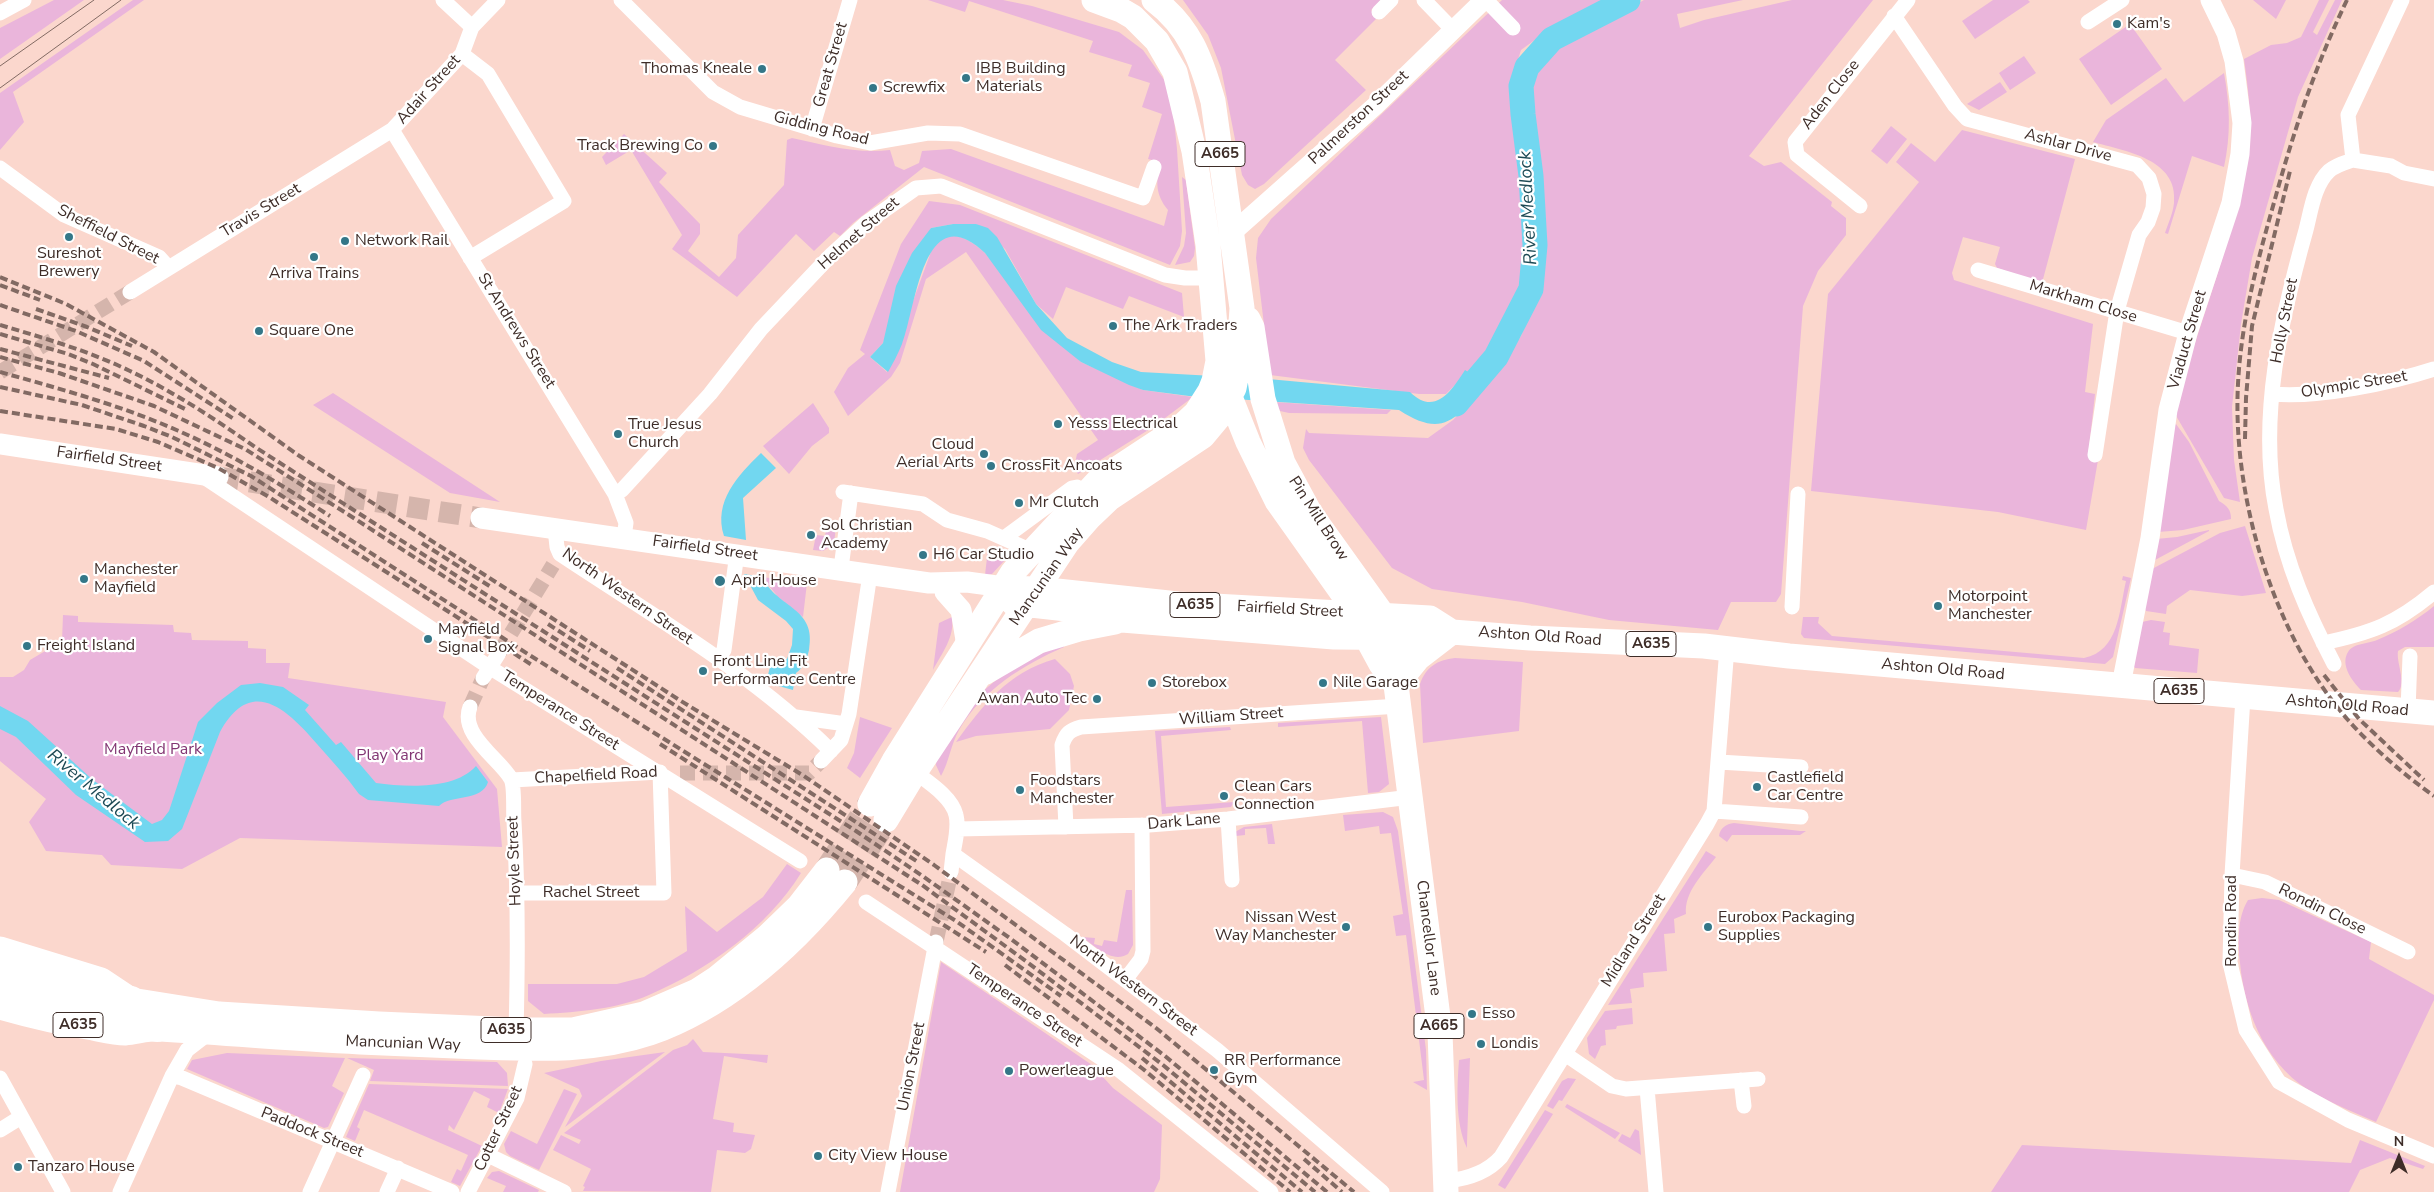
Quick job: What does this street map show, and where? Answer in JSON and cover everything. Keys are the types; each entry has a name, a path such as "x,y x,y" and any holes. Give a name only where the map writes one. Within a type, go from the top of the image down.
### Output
{"highway":[{"name":"A665","path":"1102,1 1132,9 1157,41 1176,72 1194,151 1224,366"},
{"name":"A665","path":"1163,4 1189,35 1204,70 1213,101 1242,308 1224,366 1210,391 1200,424"},
{"name":"Pin Mill Brow","path":"1242,308 1252,327 1263,398 1283,462 1310,513 1388,625"},
{"name":"Mancunian Way","path":"1200,424 1110,498 1089,518 1056,559 915,772 878,812 894,761 1013,572 1097,482 1182,426 1200,424 1218,418 1236,380 1224,366"},
{"name":"Pin Mill Brow","path":"1230,396 1248,442 1278,501 1355,613"},
{"path":"1200,424 1223,435 1248,442"},
{"name":"Fairfield Street","path":"1000,594 1355,613 1388,625"},
{"name":"Fairfield Street","path":"1031,597 1122,620 1334,637 1366,636 1388,625"},
{"name":"Chancellor Lane","path":"1355,613 1398,695"},
{"name":"Ashton Old Road","path":"1388,625 1430,618 1448,635 1727,648 1789,656 2434,713"},
{"name":"Fairfield Street","path":"978,676 1039,642 1079,628 1122,620"},
{"name":"Chancellor Lane","path":"1388,625 1400,662 1398,695 1440,1033 1446,1187"},
{"path":"1398,695 1418,658 1448,635"},
{"name":"Mancunian Way","path":"0,968 84,991 219,1014 271,1019 516,1030 573,1030 595,1027 644,1014 680,1000 717,978 768,937 799,906 836,876 798,936 730,992 690,1016 627,1040 578,1048 544,1050 351,1042 157,1028 126,1018 82,1010 0,988"},
{"path":"0,949 101,980 131,1000"},
{"name":"A635","path":"0,1007 63,1023 124,1033 157,1028"}],"main road":[{"name":"Fairfield Street","path":"0,444 209,475"},
{"name":"Fairfield Street","path":"481,518 840,568 937,587 967,582 1000,594"},
{"path":"937,587 961,610 967,646"}],"street":[{"path":"0,12 24,0"},
{"path":"443,0 472,27"},
{"name":"Adair Street","path":"392,130 462,54 472,27 498,0"},
{"name":"Gidding Road","path":"621,0 713,92 740,107 812,129 870,143 928,133 960,134 1149,201 1154,167"},
{"name":"Great Street","path":"812,129 850,0"},
{"path":"1379,12 1391,0"},
{"path":"1424,0 1453,30"},
{"path":"1485,0 1514,28"},
{"name":"Palmerston Street","path":"1232,233 1375,106 1485,0"},
{"name":"Aden Close","path":"1860,206 1797,155 1795,142 1908,0"},
{"path":"2088,22 2122,0"},
{"name":"Viaduct Street","path":"2121,686 2150,538 2168,410 2188,333 2231,203 2240,154 2242,123 2234,61 2226,33 2210,0"},
{"path":"2402,0 2348,116 2353,160 2391,166 2404,173 2434,178"},
{"name":"Ashlar Drive","path":"1894,16 1955,106 1966,119 2137,165 2149,178 2154,194 2153,208 2139,236 2117,312 2095,455"},
{"path":"462,54 488,74 564,201 470,258"},
{"name":"St Andrews Street","path":"392,130 615,494 626,523 624,537"},
{"name":"Travis Street","path":"130,292 392,130"},
{"name":"Holly Street","path":"2334,664 2305,607 2290,567 2276,510 2270,470 2270,430 2279,346 2289,296 2318,187 2329,171 2340,164 2353,160"},
{"name":"Sheffield Street","path":"0,168 64,215 159,258 168,267"},
{"name":"Helmet Street","path":"615,494 622,490 710,394 761,329 832,254 872,218 916,188 941,186 1165,275 1185,278 1212,278"},
{"name":"Markham Close","path":"1978,270 2188,333"},
{"name":"Olympic Street","path":"2273,394 2314,394 2406,378 2434,370"},
{"name":"Temperance Street","path":"209,475 486,673 660,772 800,861"},
{"path":"1004,538 1072,488 1077,487 1086,492"},
{"path":"840,568 847,493 923,504 947,520 1004,538 1032,551"},
{"path":"1792,606 1798,494"},
{"name":"North Western Street","path":"555,529 556,560 718,659 762,689 796,716 831,750 846,724"},
{"path":"718,659 724,650 737,554"},
{"path":"796,716 846,724 870,574"},
{"path":"2323,643 2359,636 2394,622 2434,592"},
{"name":"Midland Street","path":"1446,1187 1458,1180 1492,1167 1501,1157 1714,811 1727,648"},
{"path":"486,673 499,653"},
{"path":"2408,711 2410,656"},
{"name":"William Street","path":"1066,827 1062,745 1066,735 1071,730 1081,727 1398,695"},
{"name":"Rondin Road","path":"2243,697 2232,875 2230,963 2246,1030 2279,1082 2348,1120 2434,1156"},
{"path":"470,707 468,720 471,729 489,755 512,780"},
{"path":"1719,762 1801,767"},
{"name":"Chapelfield Road","path":"512,780 660,772 680,773"},
{"name":"Rachel Street","path":"517,893 664,893 660,772"},
{"path":"915,772 953,807 957,816 951,872"},
{"name":"Hoyle Street","path":"512,780 518,948 516,1030"},
{"name":"Dark Lane","path":"957,829 1142,825 1228,819 1411,797"},
{"path":"1714,811 1800,818"},
{"path":"1228,819 1232,880"},
{"path":"1125,980 1141,959 1143,951 1142,825"},
{"name":"North Western Street","path":"953,854 1065,934 1217,1050 1382,1192"},
{"name":"Rondin Close","path":"2232,875 2265,882 2408,952"},
{"name":"Temperance Street","path":"866,902 935,944 1119,1070 1271,1192"},
{"name":"Union Street","path":"888,1192 935,944"},
{"path":"120,1192 172,1076 187,1050 209,1033"},
{"path":"1565,1054 1612,1086 1626,1090 1758,1079"},
{"name":"Cotter Street","path":"468,1192 517,1098 525,1064"},
{"path":"310,1192 363,1075"},
{"name":"Paddock Street","path":"172,1076 182,1078 452,1192"},
{"path":"0,1078 63,1192"},
{"path":"1741,1080 1744,1106"},
{"path":"1647,1088 1656,1192"},
{"path":"0,1130 22,1117"},
{"path":"488,1155 564,1192"},
{"path":"387,1192 398,1168"}],"green space":[{"path":"54,0 84,0 0,59 0,28"},
{"path":"133,0 144,0 13,92 24,122 0,150 0,93"},
{"path":"928,0 1003,0 1032,6 1119,32 1143,50 1165,81 1174,119 1182,231 1180,246 1170,265 924,167 853,223 840,236 834,232 814,251 796,234 737,297 672,249 682,235 631,150 606,165 602,157 624,134 667,173 659,182 700,224 700,234 688,251 719,277 736,258 738,235 784,185 787,140 792,138 853,150 890,150 895,166 904,170 919,163 922,151 951,149 1164,226 1168,210 1161,199 1158,187 1160,162 1148,159 1162,114 1142,107 1150,83 1128,76 1132,65 1089,52 1093,41 969,1 965,12"},
{"path":"1183,0 1381,0 1371,10 1378,17 1335,60 1366,90 1264,184 1255,189 1248,185 1242,175 1221,68 1208,35"},
{"path":"1502,0 1612,0 1543,34 1521,50 1511,82 1523,216 1523,271 1517,300 1487,353 1446,394 1419,394 1270,375 1256,258 1258,238 1271,219"},
{"path":"1644,0 1743,0 1677,14 1680,28 1704,20 1792,0 1873,0 1749,156 1764,166 1781,162 1832,202 1831,206 1846,218 1846,235 1818,271 1803,306 1781,594 1776,602 1731,602 1718,630 1609,620 1522,602 1432,589 1392,568 1309,460 1303,448 1306,429 1309,433 1428,438 1453,420 1487,385 1521,336 1541,288 1526,105 1536,69 1564,44"},
{"path":"1993,0 2028,0 2030,2 1975,39 1962,21"},
{"path":"2253,0 2286,0 2276,19"},
{"path":"2319,0 2329,0 2313,32 2317,35 2335,0 2342,0 2298,97 2252,258 2241,324 2232,407 2234,460 2240,502 2224,498 2175,414 2190,359 2225,250 2247,158 2250,113 2244,59 2271,45 2287,43 2301,37"},
{"path":"2130,24 2162,69 2111,105 2079,59"},
{"path":"2024,56 2036,73 2010,90 1999,73"},
{"path":"2224,73 2229,120 2224,167 2192,156 2168,234 2165,233 2172,215 2174,203 2173,188 2168,176 2147,159 2093,142 2106,120 2166,78 2184,102"},
{"path":"2000,82 2007,92 1979,110 1967,104"},
{"path":"1891,126 1907,139 1887,164 1871,151"},
{"path":"1962,130 2075,159 2042,283 1997,268 1995,264 2000,247 1963,237 1952,273 1954,280 2093,324 2085,392 2095,394 2088,457 2098,460 2086,530 1998,512 1811,491 1828,294 1919,182 1896,162 1911,143 1935,162"},
{"path":"1182,177 1186,180 1195,248 1194,256 1190,262 1175,265 1184,246 1186,233"},
{"path":"929,201 960,205 1182,293 1184,317 1129,296 1123,309 1066,287 1053,319 1036,304 1005,249 976,224 953,224 931,228 883,343 870,357 887,372 932,249 943,238 958,236 968,240 985,253 1081,362 1143,390 1193,397 1153,427 1078,474 1074,468 1077,454 1098,440 966,252 926,279 900,363 891,377 848,416 834,392 848,368 865,354 860,350 901,244"},
{"path":"333,393 500,502 450,493 313,405"},
{"path":"1275,402 1391,410 1387,414 1289,413 1280,411"},
{"path":"813,403 829,428 829,433 812,446 789,474 763,446"},
{"path":"2176,424 2189,442 2219,501 2229,510 2231,519 2183,530 2158,532 2174,426"},
{"path":"827,525 836,526 834,544 823,551 813,550 816,535 825,536"},
{"path":"2245,526 2266,593 2242,596 2190,590 2167,606 2166,614 2146,611 2144,607 2152,569 2220,533"},
{"path":"2209,530 2155,560 2156,539 2177,537"},
{"path":"988,549 1002,554 1005,560 992,574 985,575"},
{"path":"2123,576 2131,578 2113,657 2105,664 1804,638 1801,634 1803,617 1819,617 1818,623 1832,636 2084,658 2096,654 2104,647 2116,628 2126,581 2122,580"},
{"path":"762,577 807,583 803,617 778,597"},
{"path":"2434,606 2434,647 2405,647 2398,651 2402,683 2398,692 2361,690 2346,667 2346,657 2350,649 2392,633 2414,621"},
{"name":"Mayfield Park","path":"63,615 78,616 78,622 173,625 174,632 191,633 192,640 248,641 248,648 266,649 266,663 290,663 288,678 446,702 443,717 497,789 502,847 240,838 182,869 111,865 102,855 46,851 29,822 46,799 0,761 0,677 13,677 24,670 30,660 62,641"},
{"path":"952,617 950,638 933,670 939,623"},
{"path":"2151,620 2165,622 2163,632 2170,633 2169,645 2199,649 2197,673 2135,668 2132,664 2142,622"},
{"path":"1064,644 1064,647 1034,662 1005,680 979,703 959,730 941,776 936,765 937,754 983,691 1021,662"},
{"path":"1455,658 1523,662 1519,731 1423,743 1420,684 1422,678 1433,665"},
{"path":"1055,659 1070,674 1074,686 1069,710 1050,729 976,736 956,742 987,703 1010,681 1038,665"},
{"path":"860,717 892,728 860,778 847,768 854,753"},
{"path":"1381,717 1389,784 1379,792 1368,793 1362,721 1278,727 1278,723"},
{"path":"1230,727 1231,730 1161,736 1166,807 1234,802 1231,807 1162,814 1155,731"},
{"path":"1383,812 1393,817 1398,831 1426,1050 1427,1090 1413,1082 1424,1080 1406,935 1396,936 1393,916 1403,914 1391,833 1380,834 1379,826 1345,831 1343,815"},
{"path":"1734,823 1806,831 1800,835 1732,835 1727,842 1719,836 1720,833 1728,824"},
{"path":"1272,824 1275,844 1268,844 1266,828 1245,829 1245,835 1236,836 1235,832 1244,827"},
{"path":"1706,851 1716,857 1691,891 1686,906 1686,914 1674,919 1675,933 1664,934 1667,971 1643,973 1644,987 1630,989 1632,1003 1608,1005"},
{"path":"787,864 801,873 771,912 714,960 671,985 624,1004 584,1011 544,1014 528,1001 528,984 617,984 644,977 687,951 685,906 717,932 763,897"},
{"path":"1126,890 1132,890 1133,945 1128,954 1116,957 1104,953 1082,937 1095,938 1094,944 1102,946 1104,940 1117,942"},
{"path":"2262,898 2279,900 2371,942 2369,959 2434,995 2434,1000 2376,1122 2324,1099 2300,1084 2272,1056 2262,1039 2247,1002 2240,963 2239,939 2240,922 2244,907 2248,900"},
{"name":"Powerleague","path":"941,962 1092,1065 1113,1088 1162,1125 1160,1179 1154,1192 900,1192"},
{"path":"1632,1008 1633,1024 1605,1030 1606,1045 1601,1046 1595,1059 1589,1054 1587,1038 1605,1011"},
{"path":"693,1039 703,1052 768,1055 767,1063 724,1056 713,1119 734,1123 733,1132 755,1135 751,1149 745,1153 717,1150 711,1192 583,1191 585,1187 583,1186 591,1169 553,1150 561,1135 579,1144 581,1140 564,1133 673,1050 687,1045"},
{"path":"665,1052 565,1127 582,1096 579,1089 544,1073 601,1061"},
{"path":"227,1053 345,1058 332,1086 344,1093 328,1127 324,1128 187,1069 192,1060"},
{"path":"347,1058 497,1062 507,1073 508,1086 370,1081 374,1070"},
{"path":"1470,1058 1467,1148 1460,1128 1458,1082 1459,1060"},
{"path":"1568,1078 1576,1079 1562,1101 1559,1100 1553,1109 1547,1106 1562,1081"},
{"path":"369,1084 508,1089 499,1113 487,1107 490,1099 474,1091 454,1130 449,1125 448,1130 482,1146 460,1186 451,1182 457,1169 461,1171 468,1155 364,1110 357,1127 360,1129 355,1141 346,1137"},
{"path":"564,1089 577,1094 539,1170 510,1156 506,1152 504,1144 511,1131 537,1144"},
{"path":"1567,1104 1620,1133 1615,1139 1565,1107"},
{"path":"1545,1110 1553,1114 1505,1189 1498,1185"},
{"path":"1635,1129 1639,1131 1641,1155 1618,1141 1622,1134 1630,1138"},
{"path":"2360,1140 2425,1166 2423,1169 2390,1158 2360,1170 2349,1192 1991,1192 2022,1145 2351,1163"},
{"path":"499,1171 539,1190 538,1192 503,1192 506,1186 487,1178 492,1172"}],"water":[{"path":"953,224 976,224 988,228 997,237 1036,304 1067,338 1112,362 1141,372 1268,379 1410,392 1427,402 1442,398 1465,370 1487,384 1458,415 1449,421 1439,424 1415,419 1399,410 1189,396 1143,390 1081,362 1041,330 985,253 964,239 948,237 935,247 926,263 918,284 902,344 888,372 870,357 883,343 896,286 912,253 931,228"},
{"path":"761,453 776,468 743,498 746,540 724,536 721,524 725,501 736,480"},
{"path":"744,574 762,577 777,596 802,616 807,625 810,636 809,650 805,663 796,673 793,690 775,685 767,679 772,659 787,659 792,645 793,629 786,621 758,600"},
{"path":"260,683 283,687 309,705 305,710 336,745 341,742 376,783 415,786 443,783 467,774 476,766 488,782 480,793 444,802 439,806 368,800 359,794 294,719 269,704 256,702 244,705 232,715 220,732 182,829 168,841 145,842 76,795 16,737 0,729 0,706 28,721 93,780 152,824 162,820 169,811 198,722 217,703 241,685"}],"waterway":[{"name":"River Medlock","path":"1456,404 1496,357 1531,289 1535,245 1531,176 1521,86 1527,67 1552,39 1628,0"}],"tunnel":[{"path":"0,372 130,292"},
{"path":"218,477 481,518"},
{"path":"499,653 553,565"},
{"path":"470,707 483,678"},
{"path":"680,773 809,773 821,761"},
{"path":"827,870 870,804"},
{"path":"845,882 886,820"},
{"path":"936,942 951,872"}],"tram line":[{"path":"0,66 94,0"},
{"path":"0,88 121,0"}],"railway":[{"path":"2347,0 2325,48 2298,123 2282,173 2251,290 2238,384 2238,427 2242,472 2250,517 2263,562 2279,606 2298,647 2321,686 2348,720 2368,741 2411,779 2434,796"},
{"path":"2245,439 2246,398 2252,326 2290,171"},
{"path":"0,277 66,304 154,352 298,455 681,701 804,776 934,865 1156,1028 1354,1192"},
{"path":"0,285 40,300"},
{"path":"0,305 76,331 144,361 234,419"},
{"path":"36,309 87,327 132,346"},
{"path":"0,325 99,357 146,379 178,397 856,831 1011,939 1165,1056 1327,1192"},
{"path":"0,334 68,354 93,364 187,410"},
{"path":"0,349 109,378"},
{"path":"0,357 59,373 154,406 245,449 349,515 922,885 1163,1065 1315,1192"},
{"path":"0,372 114,406 181,432 257,471 330,516"},
{"path":"0,387 82,405 144,426 172,437 251,476 531,656 956,921 1061,996"},
{"path":"0,411 116,429 158,442 218,468 269,497 532,665"},
{"path":"422,543 491,587"},
{"path":"548,624 590,651"},
{"path":"617,668 918,862"},
{"path":"2324,675 2359,719 2424,780"},
{"path":"660,744 986,952"},
{"path":"1005,965 1143,1069 1290,1192"},
{"path":"1142,1058 1302,1192"},
{"path":"1304,1159 1342,1192"}],"place":[{"name":"Kam's","path":"2117,24"},
{"name":"Thomas Kneale","path":"762,69"},
{"name":"IBB Building Materials","path":"966,78"},
{"name":"Screwfix","path":"873,88"},
{"name":"Track Brewing Co","path":"713,146"},
{"name":"Sureshot Brewery","path":"69,237"},
{"name":"Network Rail","path":"345,241"},
{"name":"Arriva Trains","path":"314,257"},
{"name":"The Ark Traders","path":"1113,326"},
{"name":"Square One","path":"259,331"},
{"name":"Yesss Electrical","path":"1058,424"},
{"name":"True Jesus Church","path":"618,434"},
{"name":"Cloud Aerial Arts","path":"984,454"},
{"name":"CrossFit Ancoats","path":"991,466"},
{"name":"Mr Clutch","path":"1019,503"},
{"name":"Sol Christian Academy","path":"811,535"},
{"name":"H6 Car Studio","path":"923,555"},
{"name":"Manchester Mayfield","path":"84,579"},
{"name":"April House","path":"720,581"},
{"name":"Motorpoint Manchester","path":"1938,606"},
{"name":"Mayfield Signal Box","path":"428,639"},
{"name":"Freight Island","path":"27,646"},
{"name":"Front Line Fit Performance Centre","path":"703,671"},
{"name":"Storebox","path":"1152,683"},
{"name":"Nile Garage","path":"1323,683"},
{"name":"Awan Auto Tec","path":"1097,699"},
{"name":"Castlefield Car Centre","path":"1757,787"},
{"name":"Foodstars Manchester","path":"1020,790"},
{"name":"Clean Cars Connection","path":"1224,796"},
{"name":"Nissan West Way Manchester","path":"1346,927"},
{"name":"Eurobox Packaging Supplies","path":"1708,927"},
{"name":"Esso","path":"1472,1014"},
{"name":"Londis","path":"1481,1044"},
{"name":"RR Performance Gym","path":"1214,1070"},
{"name":"Powerleague","path":"1009,1071"},
{"name":"City View House","path":"818,1156"},
{"name":"Tanzaro House","path":"18,1167"}],"park label":[{"name":"Play Yard","path":"390,756"}]}
